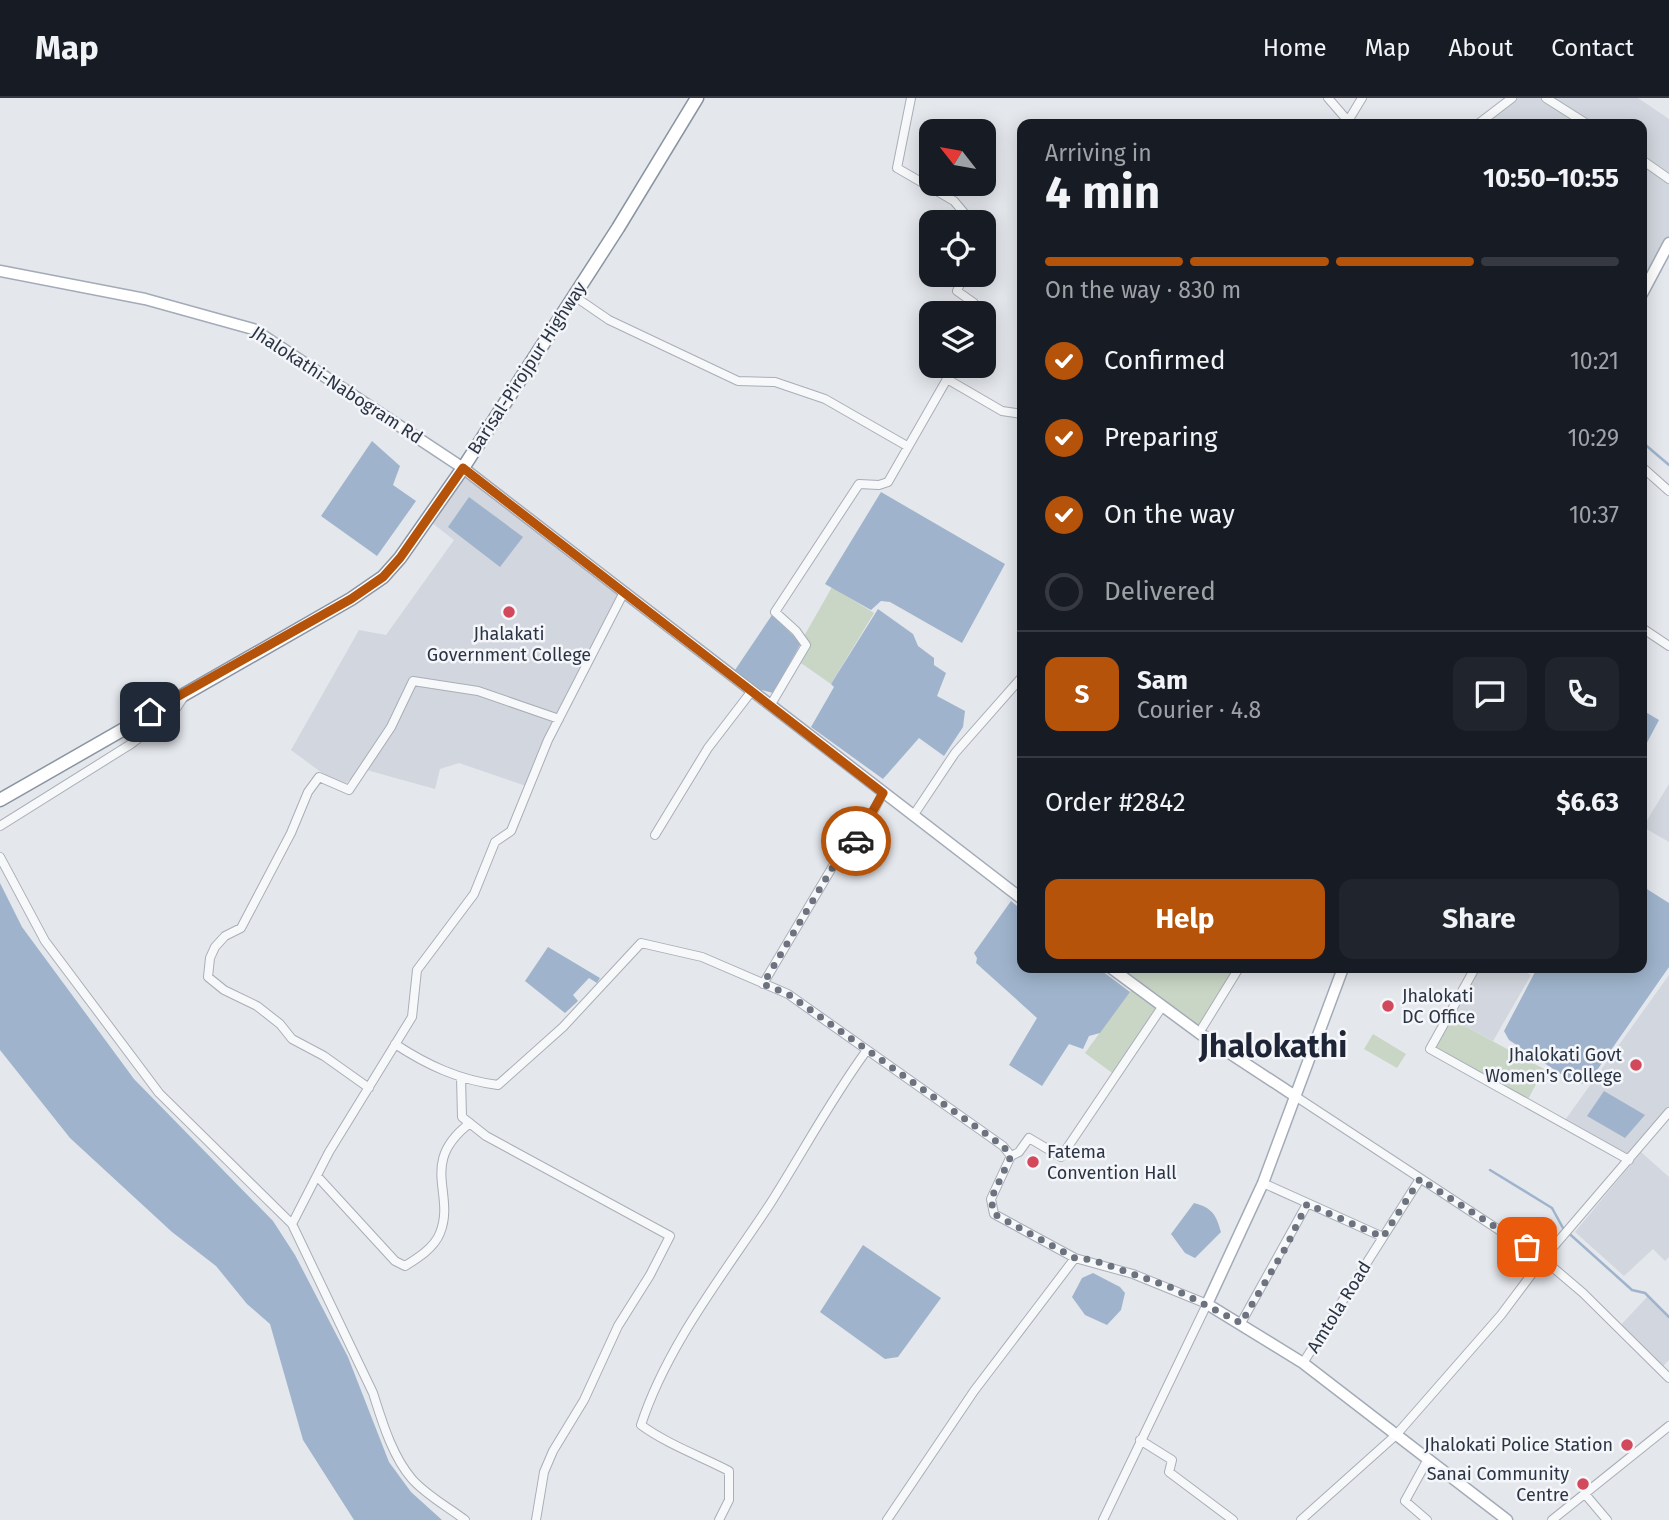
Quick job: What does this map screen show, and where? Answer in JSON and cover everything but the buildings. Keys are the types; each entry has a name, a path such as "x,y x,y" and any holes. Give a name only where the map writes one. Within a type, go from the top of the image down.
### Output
{"highway":[{"name":"Barisal-Pirojpur Highway","path":"0,800 351,599 383,577 400,558 463,468 697,98"}],"main road":[{"path":"1647,285 1669,243"},
{"name":"Jhalokathi-Nabogram Rd","path":"0,271 145,299 253,329 463,468 1017,895"},
{"path":"1118,973 1199,1033 1295,1096"},
{"path":"1341,973 1263,1183 1207,1304 1303,1363 1507,1520"}],"street":[{"path":"911,98 897,168 954,201 962,210"},
{"path":"1328,98 1346,119"},
{"path":"1351,119 1362,98"},
{"path":"1485,119 1512,98"},
{"path":"1546,98 1579,119"},
{"path":"1647,164 1669,179"},
{"path":"959,287 957,291 971,301"},
{"path":"574,296 609,320 738,381 775,382 825,399 907,446"},
{"path":"770,706 806,645 796,631 775,612 859,484 879,485 888,482 947,379 1002,411 1017,413"},
{"path":"1647,471 1669,491"},
{"path":"292,1224 317,1176 412,1017 417,970 474,894 495,842 511,831 559,719 623,593"},
{"path":"1647,631 1669,646"},
{"path":"369,1088 324,1056 292,1039 280,1024 257,1006 208,978 209,958 225,936 241,928 291,834 308,792 319,777 349,790 391,727 413,681 478,691 559,719"},
{"path":"914,816 955,753 1017,683"},
{"path":"0,826 131,744 175,710 188,691"},
{"path":"655,835 698,763 751,692"},
{"path":"763,984 846,845 860,837 883,793"},
{"path":"0,857 45,941 159,1093 292,1224 373,1393 382,1422 407,1473 422,1488 465,1520"},
{"path":"395,1044 427,1065 461,1077 498,1085 520,1068 601,989 641,943 702,957 788,994 1003,1146 1011,1156"},
{"path":"1199,1033 1236,973"},
{"path":"1472,973 1430,1049 1629,1160"},
{"path":"1103,1520 1207,1304 1133,1274 1075,1258 994,1214 991,1199 1011,1156 1019,1152 1029,1138 1061,1157 1162,1007"},
{"path":"719,1520 729,1500 729,1471 682,1446 664,1440 641,1425 653,1388 672,1356 775,1195 831,1098 867,1050"},
{"path":"461,1077 462,1117 537,1165 670,1236 650,1275 618,1326 584,1400 553,1451 544,1472 536,1520"},
{"path":"1295,1096 1543,1259 1583,1293 1669,1378"},
{"path":"1301,1520 1396,1435 1669,1114"},
{"path":"317,1176 395,1261 405,1266 431,1247 441,1232 443,1158 451,1143 470,1123"},
{"name":"Amtola Road","path":"1303,1363 1420,1179"},
{"path":"1263,1183 1383,1237"},
{"path":"1241,1323 1286,1247 1307,1204"},
{"path":"887,1520 974,1391 1075,1258"},
{"path":"1552,1520 1669,1426"},
{"path":"1140,1440 1172,1461 1169,1472 1233,1520"},
{"path":"1427,1520 1405,1501 1428,1460"},
{"path":"1585,1494 1607,1520"},
{"path":"1310,1513 1316,1520"}],"shaded area":[{"path":"1512,98 1638,98 1669,119 1669,243 1647,285 1647,119 1485,119"},
{"name":"Jhalakati Government College","path":"463,468 623,594 529,787 459,763 440,769 435,789 363,769 341,787 291,750 359,630 386,635 454,540 427,519"},
{"path":"1669,784 1669,842 1647,829 1647,820"},
{"path":"1475,973 1531,975 1493,1041 1450,1018"},
{"name":"Jhalokati Govt Women's College","path":"1669,975 1669,1112 1629,1160 1563,1123"},
{"path":"1641,1152 1669,1177 1669,1257 1665,1261 1653,1249 1624,1276 1575,1232"},
{"path":"1648,1296 1669,1317 1669,1360 1660,1369 1618,1328"}],"green space":[{"path":"832,587 874,613 831,684 798,661 803,638"},
{"path":"1123,973 1235,974 1199,1033 1162,1006 1115,1075 1085,1053 1134,986 1121,976"},
{"path":"1450,1018 1544,1069 1526,1103 1430,1049"},
{"path":"1373,1034 1406,1054 1397,1068 1364,1049"}],"water":[{"path":"372,441 400,466 393,485 416,501 377,556 321,516"},
{"path":"881,492 1005,564 962,643 890,602 881,601 871,610 825,584"},
{"path":"469,497 523,537 500,567 448,527"},
{"path":"878,609 913,634 918,646 934,658 934,665 946,673 937,696 965,711 963,727 944,756 919,738 883,779 811,727 834,687 831,684"},
{"path":"772,615 801,643 773,693 758,689 735,670"},
{"path":"1647,713 1659,720 1647,743"},
{"path":"0,883 22,927 134,1079 273,1221 295,1255 348,1357 389,1462 411,1492 442,1520 354,1520 303,1440 270,1324 247,1304 216,1266 172,1232 70,1138 0,1050"},
{"path":"1647,889 1669,903 1669,967 1588,1083 1576,1084 1509,1040 1504,1031 1534,973 1647,973"},
{"path":"1011,901 1017,906 1017,973 1105,973 1130,992 1100,1033 1089,1036 1083,1049 1069,1044 1042,1086 1009,1065 1037,1018 976,963 974,953"},
{"path":"548,947 600,978 597,983 589,978 573,995 578,1001 565,1013 525,981"},
{"path":"1604,1091 1645,1115 1625,1138 1587,1116"},
{"path":"1194,1203 1213,1213 1221,1232 1195,1258 1185,1253 1171,1234"},
{"path":"863,1245 941,1298 898,1357 885,1359 820,1312"},
{"path":"1093,1273 1120,1287 1125,1293 1121,1310 1107,1325 1085,1315 1072,1297 1082,1278"}],"waterway":[{"path":"1647,446 1669,465"},
{"path":"1490,1170 1552,1208 1563,1228 1632,1290 1645,1293 1669,1317"}],"way so far":[{"path":"856,841 846,845 763,984 788,994 1003,1146 1011,1156 991,1199 994,1214 1075,1258 1093,1260 1170,1287 1241,1323 1286,1247 1307,1204 1383,1237 1420,1179 1527,1247"}],"place":[{"name":"Jhalakati Government College","path":"509,612"},
{"name":"Jhalokati DC Office","path":"1388,1006"},
{"name":"Jhalokati Govt Women's College","path":"1636,1065"},
{"name":"Fatema Convention Hall","path":"1033,1162"},
{"name":"Jhalokati Police Station","path":"1627,1445"},
{"name":"Sanai Community Centre","path":"1583,1484"}],"district":[{"name":"Jhalokathi","path":"1273,1046"}],"route":[{"path":"150,712 351,599 383,577 400,558 463,468 883,793 856,841"}]}
